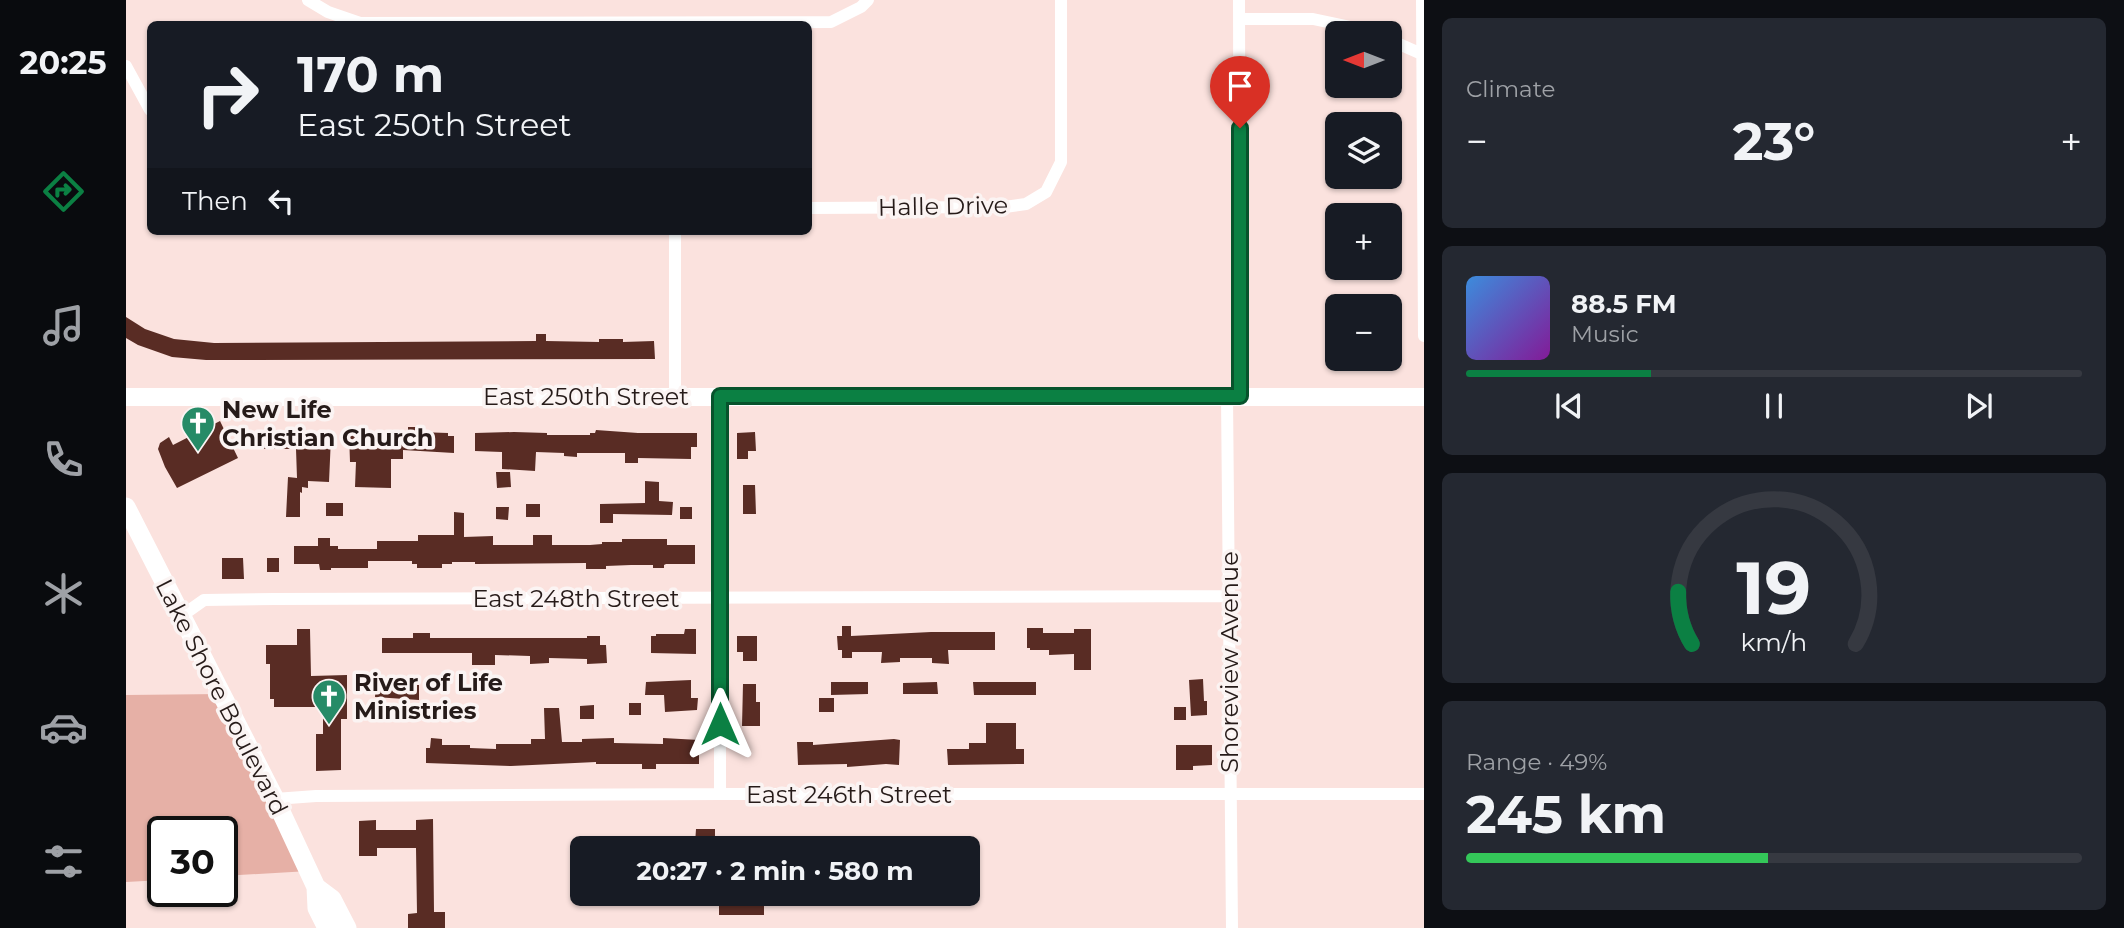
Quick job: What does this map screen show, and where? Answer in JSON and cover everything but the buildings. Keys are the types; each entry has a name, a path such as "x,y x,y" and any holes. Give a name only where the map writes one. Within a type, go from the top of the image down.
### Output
{"main road":[{"name":"Lake Shore Boulevard","path":"126,507 275,799 316,887 317,908 327,928"},
{"name":"Lake Shore Boulevard","path":"316,887 332,899 347,928"}],"street":[{"path":"308,0 328,12 354,21"},
{"path":"812,22 831,22 869,0"},
{"name":"Halle Drive","path":"812,208 1005,207 1026,204 1046,192 1061,162 1061,0"},
{"name":"Shoreview Avenue","path":"1231,928 1229,596 1239,0"},
{"path":"1422,0 1424,336"},
{"path":"1239,19 1314,19 1325,22"},
{"path":"1402,45 1423,55"},
{"path":"126,66 147,104"},
{"path":"675,235 675,396"},
{"path":"720,396 720,794"},
{"name":"East 250th Street","path":"126,397 1424,397"},
{"name":"East 248th Street","path":"180,617 204,600 1229,596"},
{"name":"East 246th Street","path":"275,799 329,796 720,794 1424,794"}],"shaded area":[{"path":"221,694 309,871 238,875 238,816 147,816 147,881 126,882 126,695"}],"place":[{"name":"New Life Christian Church","path":"198,453"},
{"name":"River of Life Ministries","path":"329,726"}],"route":[{"path":"720,724 720,396 1240,396 1240,128"}]}
